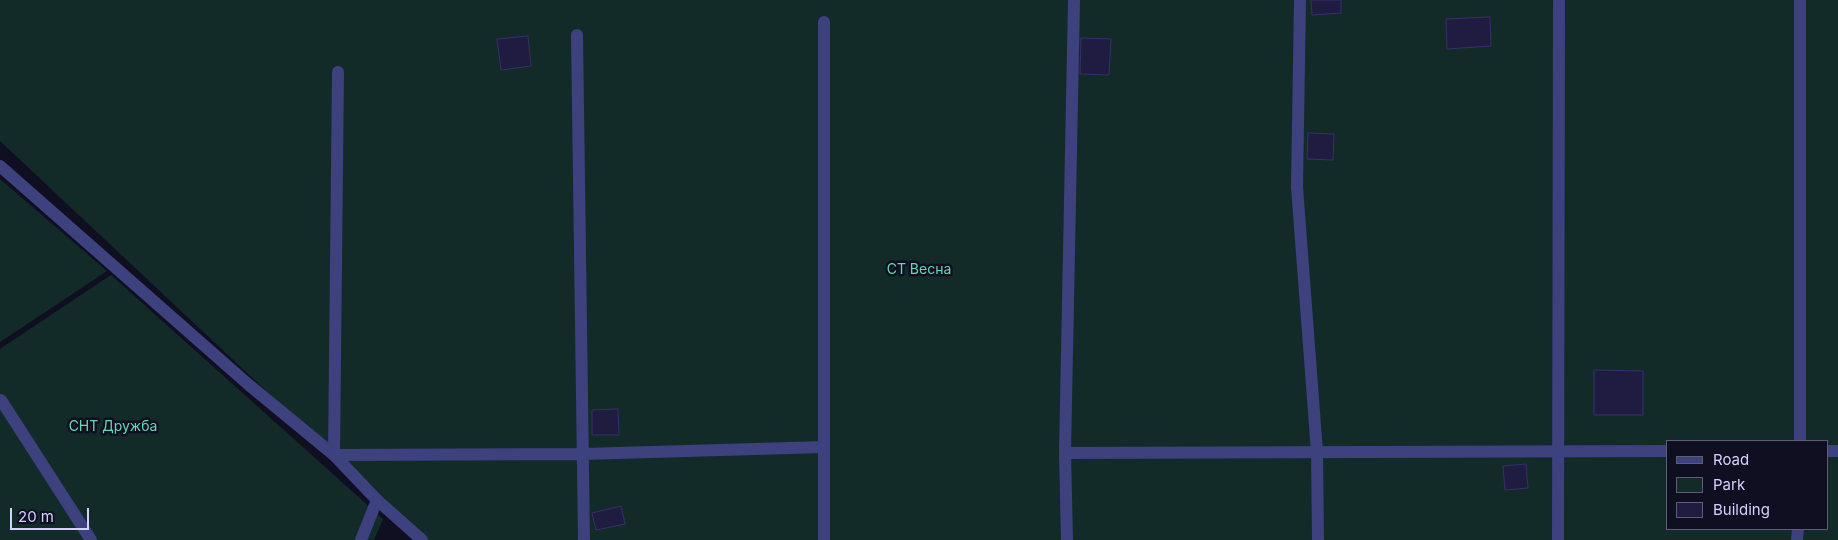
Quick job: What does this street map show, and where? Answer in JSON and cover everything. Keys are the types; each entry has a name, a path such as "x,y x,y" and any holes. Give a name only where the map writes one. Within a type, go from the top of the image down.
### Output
{"street":[{"path":"1067,540 1065,453 1074,0"},
{"path":"1300,0 1297,187 1317,452 1318,540"},
{"path":"1558,540 1560,0"},
{"path":"1800,0 1800,440"},
{"path":"824,22 824,540"},
{"path":"577,35 584,540"},
{"path":"334,455 338,72"},
{"path":"0,166 249,385 334,455 377,500 422,540"},
{"path":"1,400 91,540"},
{"path":"334,455 583,454 824,447"},
{"path":"1065,453 1666,451"},
{"path":"361,540 377,500"}],"green space":[{"name":"СТ Весна","path":"0,0 1838,0 1838,540 425,540 0,141"},
{"path":"0,179 107,271 0,342"},
{"name":"СНТ Дружба","path":"111,275 383,519 374,540 0,540 0,349"}],"building":[{"path":"1311,0 1341,0 1341,13 1312,15"},
{"path":"1490,17 1491,46 1447,49 1446,19"},
{"path":"528,36 531,66 501,70 497,39"},
{"path":"1081,38 1111,39 1109,75 1080,74"},
{"path":"1308,133 1334,134 1333,160 1307,159"},
{"path":"1594,370 1643,371 1643,415 1594,415"},
{"path":"618,409 619,435 592,435 592,410"},
{"path":"1526,464 1528,488 1505,490 1503,466"},
{"path":"621,506 625,524 596,530 592,513"}]}
